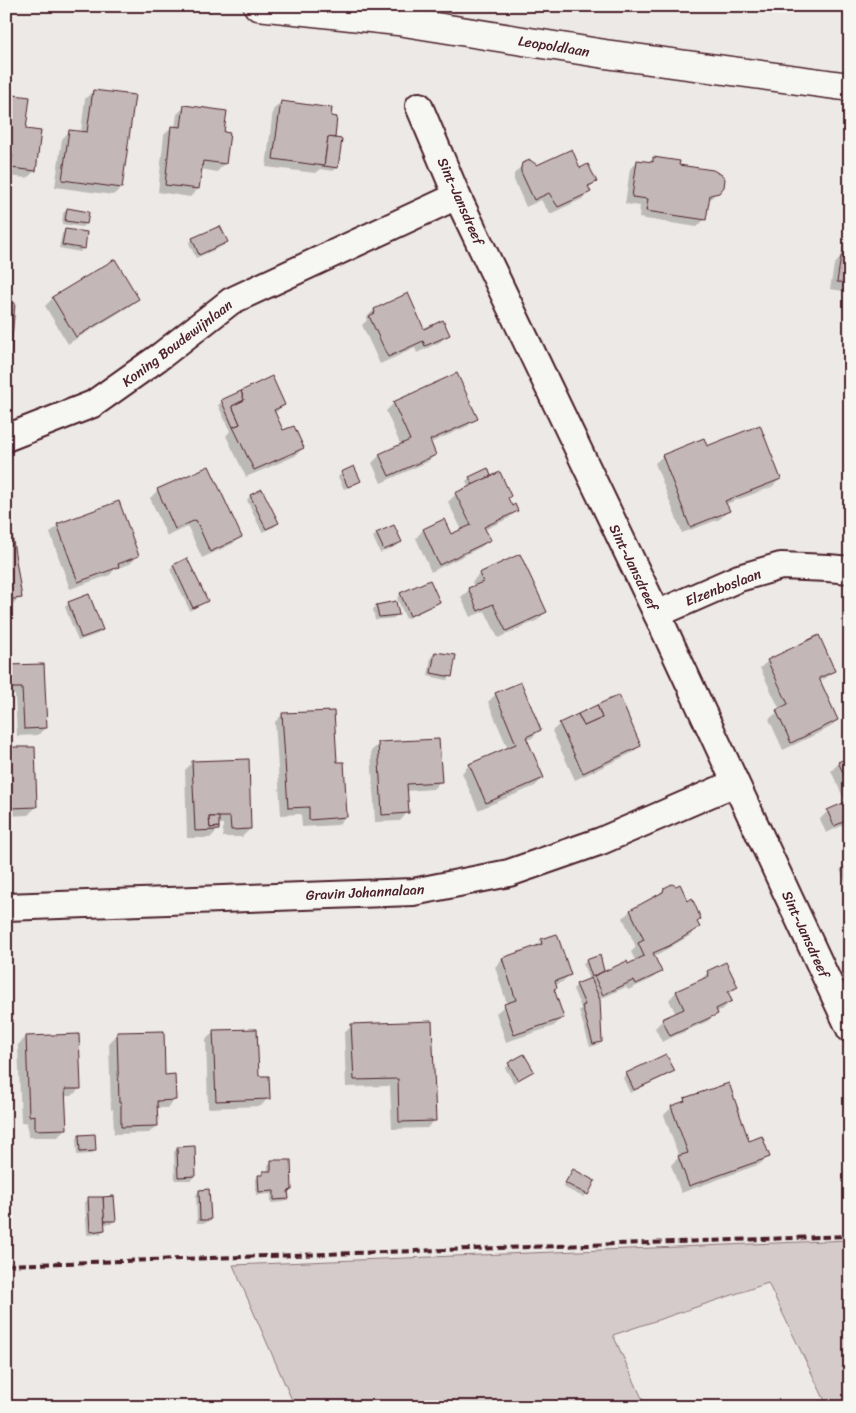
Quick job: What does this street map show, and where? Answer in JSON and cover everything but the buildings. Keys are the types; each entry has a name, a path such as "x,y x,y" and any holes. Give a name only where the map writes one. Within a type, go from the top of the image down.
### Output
{"main road":[{"name":"Leopoldlaan","path":"258,6 398,21 605,54 850,87"}],"street":[{"name":"Sint-Jansdreef","path":"419,106 457,196 656,614 850,1029"},
{"name":"Koning Boudewijnlaan","path":"6,438 93,404 162,355 231,301 457,196"},
{"name":"Elzenboslaan","path":"656,614 739,578 781,566 850,570"},
{"name":"Gravin Johannalaan","path":"6,907 413,892 509,873 601,841 735,783"}],"shaded area":[{"path":"850,1240 850,1407 828,1407 768,1283 613,1335 646,1407 295,1407 233,1265"}],"railway":[{"path":"6,1265 850,1236"}]}
